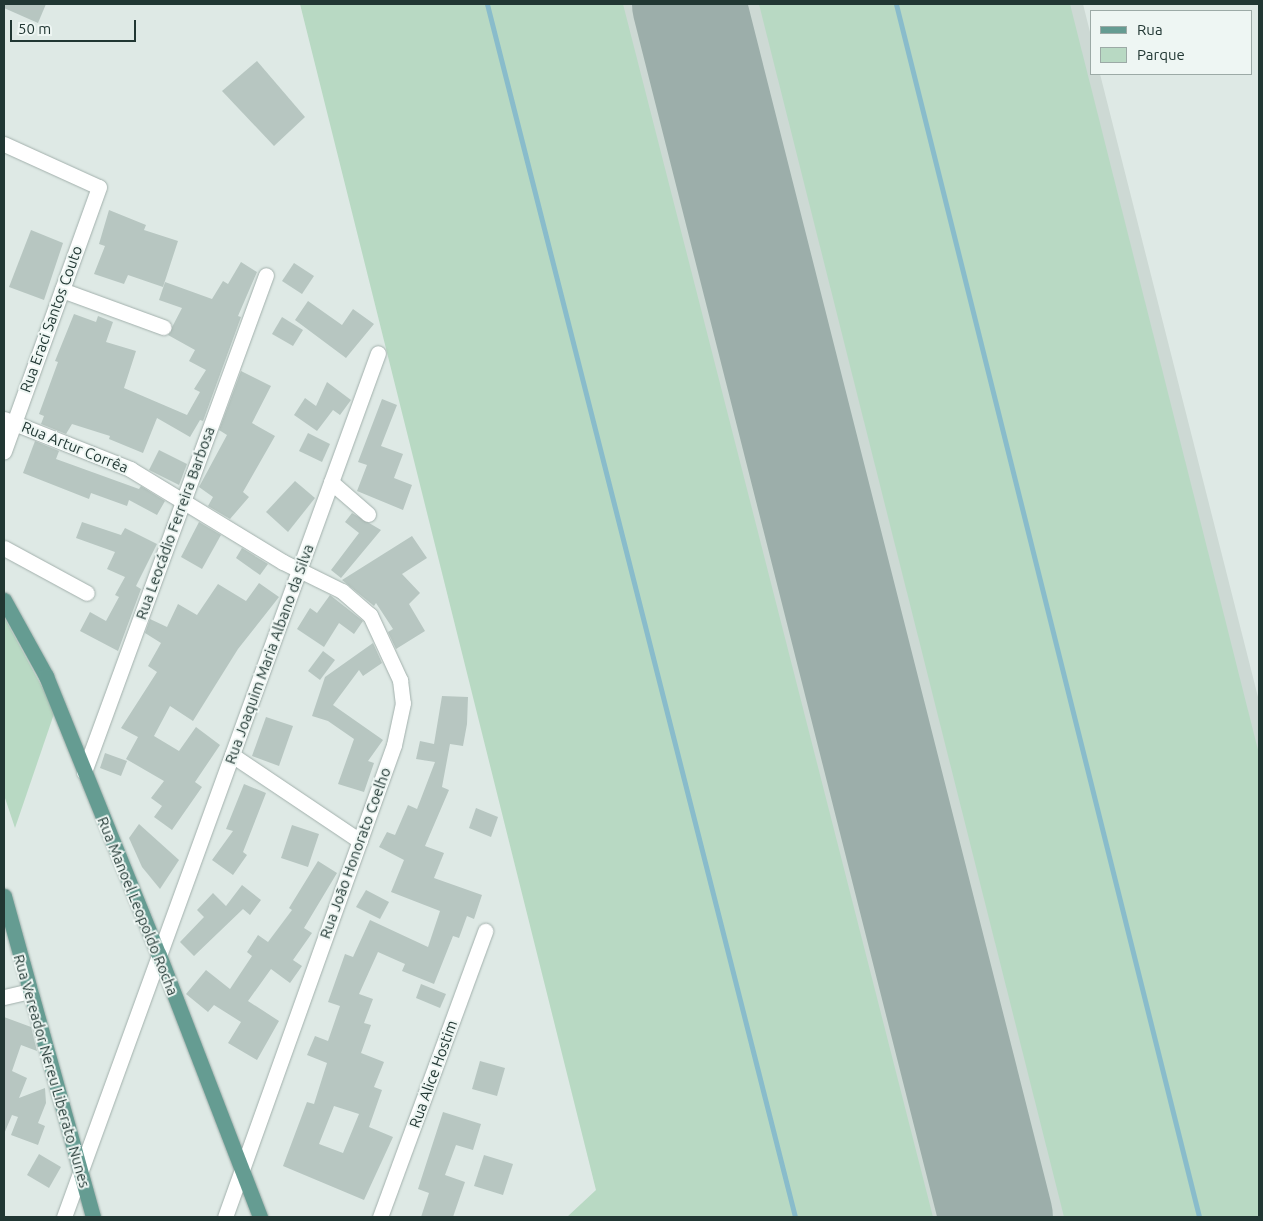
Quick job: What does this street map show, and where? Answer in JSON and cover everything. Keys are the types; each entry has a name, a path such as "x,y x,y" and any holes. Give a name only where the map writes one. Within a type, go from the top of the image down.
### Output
{"main road":[{"name":"Rua Manoel Leopoldo Rocha","path":"4,600 46,676 159,955 260,1217"},
{"name":"Rua Vereador Nereu Liberato Nunes","path":"4,896 93,1217"}],"street":[{"name":"Rua Eraci Santos Couto","path":"4,144 99,187 62,290 9,421 4,451"},
{"name":"Rua Leocádio Ferreira Barbosa","path":"84,772 266,274"},
{"path":"62,290 163,327"},
{"name":"Rua Joaquim Maria Albano da Silva","path":"64,1217 378,353"},
{"name":"Rua Artur Corrêa","path":"9,421 111,459 283,562 300,568"},
{"path":"331,482 368,514"},
{"path":"4,548 87,593"},
{"name":"Rua João Honorato Coelho","path":"225,1217 401,722 403,703 400,680 370,615 342,591 300,568"},
{"path":"232,755 360,841"},
{"name":"Rua Alice Hostim","path":"380,1217 485,931"},
{"path":"4,998 30,991"}],"shaded area":[{"path":"302,4 1083,4 1090,32 1090,75 1100,75 1259,701 1259,1217 568,1217 598,1190"}],"green space":[{"path":"300,4 623,4 933,1217 567,1217 596,1190"},
{"path":"759,4 1070,4 1259,754 1259,1217 1064,1217"},
{"path":"4,617 55,711 15,828 4,795"}],"building":[{"path":"4,4 46,4 38,23 4,8"},
{"path":"257,61 305,117 274,146 222,91"},
{"path":"109,210 146,225 144,230 178,241 163,287 128,275 124,284 94,274 105,246 99,244"},
{"path":"31,230 63,243 44,300 9,287"},
{"path":"241,262 257,272 238,316 241,317 203,421 200,420 190,437 157,418 143,453 109,439 110,436 72,424 66,434 41,424 44,416 39,414 58,362 55,361 74,314 96,322 98,316 113,322 106,342 136,351 124,388 187,415 200,392 194,389 206,370 189,361 195,350 168,335 182,308 159,300 165,282 212,299 223,281 228,284"},
{"path":"294,263 314,276 302,294 282,281"},
{"path":"308,301 342,325 353,309 374,324 346,358 295,320"},
{"path":"282,317 303,330 293,346 272,334"},
{"path":"241,371 271,386 252,423 275,436 243,492 249,497 230,519 208,506 213,497 199,487 227,435 219,430"},
{"path":"327,382 351,400 340,415 333,410 317,431 294,415 305,398 316,406"},
{"path":"382,399 397,405 381,446 403,454 394,478 412,485 403,510 357,491 367,465 358,462"},
{"path":"308,433 330,444 322,462 299,451"},
{"path":"35,441 59,451 56,459 139,489 141,486 165,501 157,515 129,500 127,506 91,493 89,499 23,473"},
{"path":"159,450 187,464 179,485 149,470"},
{"path":"295,481 315,498 288,532 266,512"},
{"path":"352,513 381,530 341,578 331,570 359,533 345,522"},
{"path":"82,522 121,535 125,528 157,544 136,586 141,589 118,651 80,631 90,612 106,621 119,597 115,595 125,577 107,569 115,552 76,538"},
{"path":"199,522 221,535 202,569 181,557"},
{"path":"412,536 427,558 402,574 420,593 409,604 425,631 396,649 388,632 393,629 376,603 374,606 342,580"},
{"path":"242,548 268,564 260,575 236,558"},
{"path":"259,583 279,597 238,649 193,721 170,706 154,736 179,751 196,727 220,745 195,782 202,787 172,830 154,817 162,806 151,798 164,781 126,759 138,737 121,728 157,672 148,666 161,643 145,633 150,619 167,627 178,604 197,615 218,584 246,601"},
{"path":"330,595 363,621 354,634 339,623 324,647 297,629 310,608 317,613"},
{"path":"373,643 382,663 363,676 359,670 333,705 383,740 368,761 374,763 364,792 338,784 354,739 328,721 312,716 325,677"},
{"path":"323,651 335,660 320,680 308,671"},
{"path":"442,696 468,697 467,724 463,746 450,744 442,787 449,790 425,846 444,853 434,878 482,895 474,919 467,916 459,938 453,936 434,984 402,971 405,964 378,952 359,994 373,999 364,1023 371,1025 361,1053 384,1062 374,1087 382,1090 369,1127 393,1137 364,1200 283,1166 307,1102 314,1104 327,1063 307,1055 315,1036 328,1041 340,1006 328,1002 345,954 353,957 370,920 428,947 440,911 391,892 404,860 379,847 387,832 395,835 408,805 417,809 435,762 416,759 420,741 434,744","holes":["334,1106 359,1114 343,1153 319,1144"]},
{"path":"266,717 293,726 279,766 252,756"},
{"path":"105,753 127,761 121,776 100,768"},
{"path":"244,784 266,793 243,852 247,855 233,875 212,860 233,831 226,829"},
{"path":"476,808 498,817 491,837 469,828"},
{"path":"139,824 179,860 160,889 142,867 129,838"},
{"path":"292,825 319,834 308,867 281,858"},
{"path":"318,861 337,873 304,928 312,933 293,960 302,966 290,983 271,969 248,1001 279,1021 257,1060 228,1043 241,1022 214,1005 208,1012 186,994 206,970 230,989 252,956 247,952 258,935 268,942 292,910 289,908"},
{"path":"242,885 261,900 250,915 243,909 194,956 180,942 204,917 197,910 213,893 226,906"},
{"path":"366,890 389,902 380,919 356,907"},
{"path":"421,984 446,994 440,1008 416,998"},
{"path":"4,1017 31,1027 37,1051 21,1045 12,1071 27,1078 19,1098 45,1088 46,1103 38,1123 45,1126 38,1145 11,1135 18,1117 12,1115 4,1134"},
{"path":"480,1061 505,1068 497,1096 472,1089"},
{"path":"443,1112 481,1124 473,1150 456,1145 445,1175 465,1182 453,1217 421,1217 429,1193 418,1189"},
{"path":"39,1154 61,1167 49,1188 27,1175"},
{"path":"484,1155 513,1164 503,1195 474,1186"}],"waterway":[{"path":"487,4 795,1217"},
{"path":"896,4 1199,1217"}],"runway":[{"path":"689,4 996,1217"}]}
